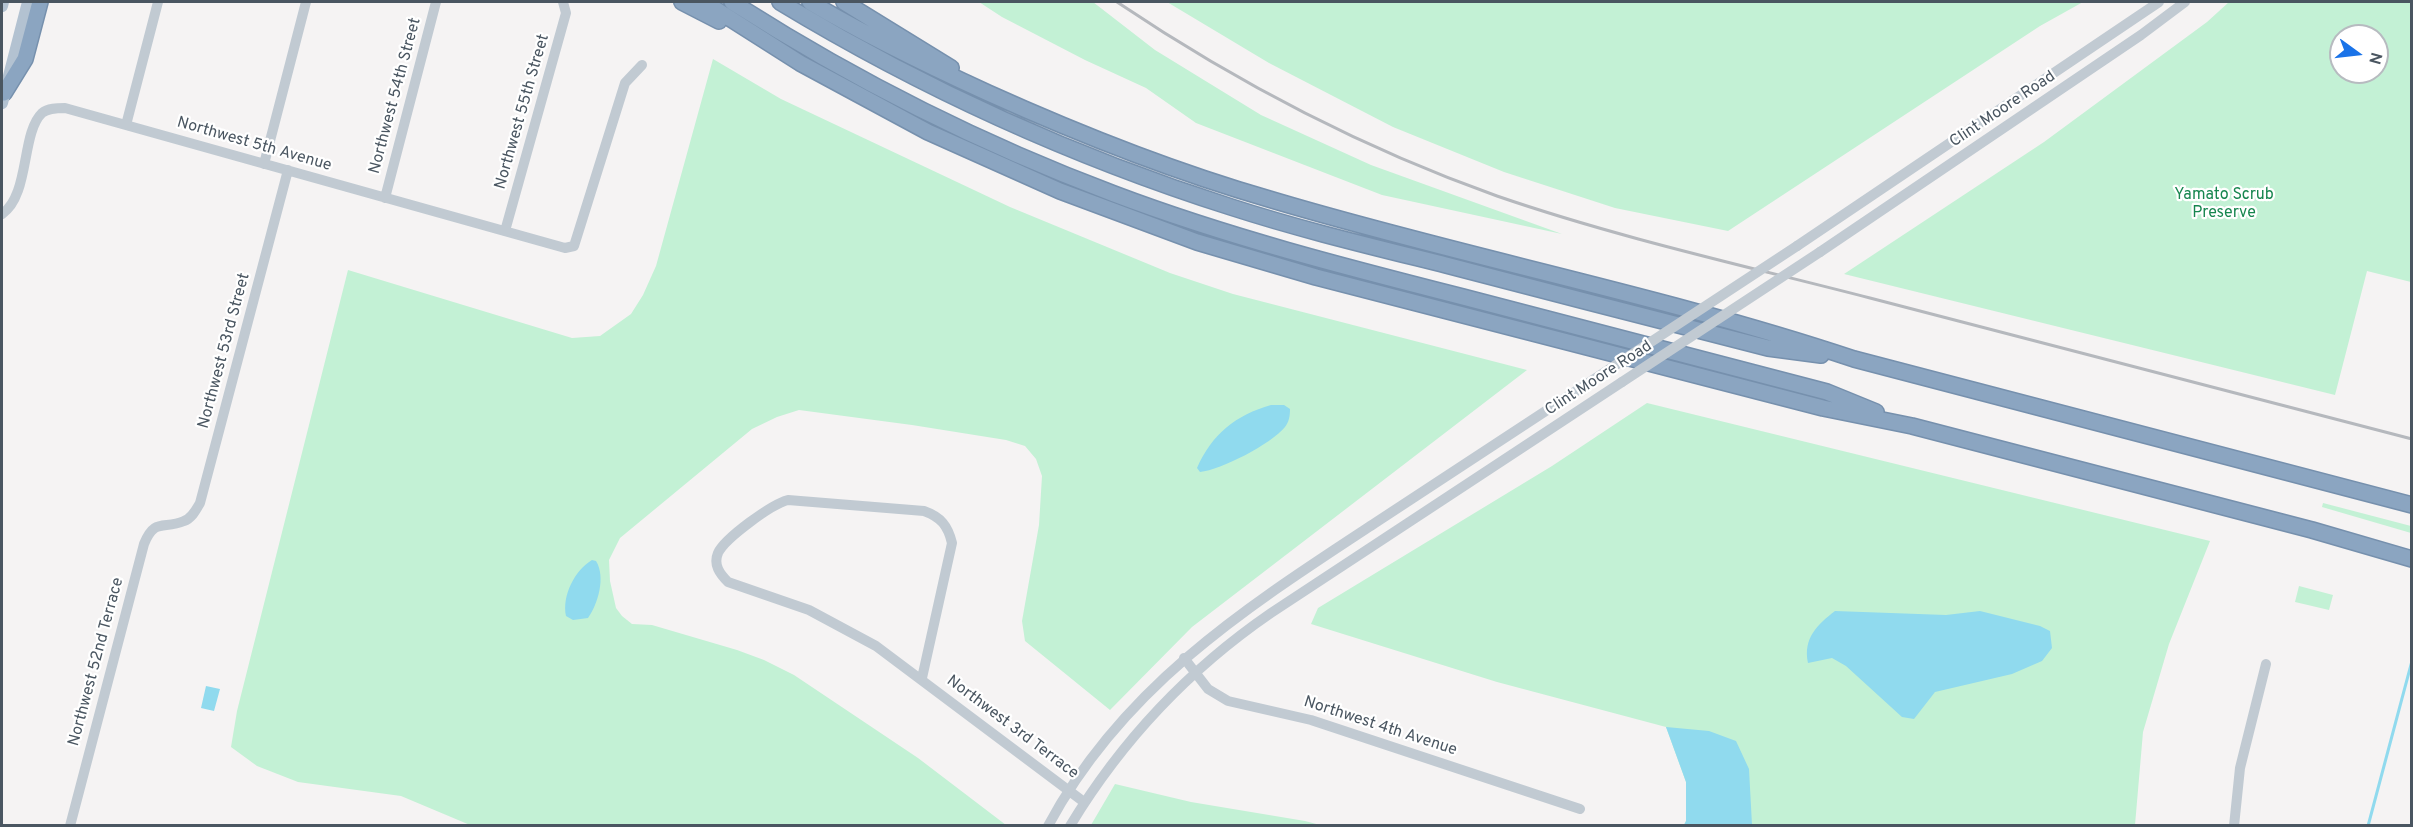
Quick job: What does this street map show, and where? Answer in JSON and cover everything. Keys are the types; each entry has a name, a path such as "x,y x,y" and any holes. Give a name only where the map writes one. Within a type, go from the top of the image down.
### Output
{"highway":[{"path":"3,98 25,59 40,2"},
{"path":"682,2 768,45 888,111 985,159 1094,205 1197,242 1316,277 1822,408 1912,426 2312,530 2412,559"},
{"path":"704,2 768,45"},
{"path":"732,2 826,58 945,121 1045,166 1149,206 1216,230 1319,260 1827,392 1912,426"},
{"path":"780,2 878,58 998,117 1094,158 1206,199 1312,231 1768,348 1854,359"},
{"path":"810,2 912,58 988,93 1109,144 1260,197 1773,332 1854,359 2412,505"},
{"path":"844,2 919,47 988,93"}],"main road":[{"path":"3,98 28,2"}],"street":[{"path":"126,125 158,2"},
{"path":"264,164 306,2"},
{"name":"Northwest 54th Street","path":"385,198 436,2"},
{"name":"Northwest 55th Street","path":"505,231 566,13 563,2"},
{"name":"Clint Moore Road","path":"1048,825 1069,790 1116,727 1149,691 1206,639 1277,588 1797,246 2159,2"},
{"name":"Clint Moore Road","path":"1070,825 1134,734 1194,672 1270,613 1820,252 2141,35 2185,2"},
{"name":"Northwest 5th Avenue","path":"2,214 14,202 33,128 42,113 49,109 65,108 565,248 574,246 625,83 642,65"},
{"name":"Northwest 53rd Street","path":"172,524 183,522 193,515 200,503 288,170"},
{"name":"Northwest 3rd Terrace","path":"922,678 952,543 949,529 934,514 924,511 788,500 769,507 724,545 718,554 717,564 720,574 728,582 821,615 876,646 922,678 1084,802"},
{"name":"Northwest 52nd Terrace","path":"70,825 144,544 148,534 155,526 172,524"},
{"name":"Northwest 4th Avenue","path":"1184,658 1208,689 1228,701 1277,710 1311,720 1580,809"},
{"path":"2234,825 2240,768 2266,664"}],"green space":[{"path":"979,2 1093,2 1155,50 1261,115 1371,165 1562,234 1382,195 1196,123 1146,88 1085,60 1002,17"},
{"path":"1167,2 2083,2 2040,26 1728,231 1615,208 1504,172 1393,127 1269,63"},
{"name":"Yamato Scrub Preserve","path":"2229,2 2411,2 2411,282 2367,271 2335,395 1844,274 2044,142 2207,22"},
{"path":"713,59 781,99 1010,207 1170,273 1233,294 1527,370 1192,627 1110,710 1025,641 1022,621 1039,525 1042,476 1036,459 1025,446 1006,440 912,425 799,410 752,429 620,538 609,560 610,581 616,608 632,624 652,625 737,650 794,675 918,758 1006,825 470,825 401,796 298,782 257,766 231,747 237,711 348,270 572,338 600,336 631,314 643,295 656,266"},
{"path":"1647,403 2210,541 2169,644 2143,732 2135,825 1684,825 1686,821 1686,782 1666,727 1497,682 1311,624 1318,608 1552,466"},
{"path":"2323,503 2411,526 2411,533 2322,507"},
{"path":"2299,586 2333,595 2329,610 2295,602"},
{"path":"1115,784 1191,802 1320,825 1091,825"}],"water":[{"path":"1271,405 1284,405 1290,409 1287,423 1278,434 1220,467 1200,472 1197,468 1203,456 1226,428 1247,414"},
{"path":"592,560 596,561 599,567 598,598 588,618 573,620 566,616 568,592 575,577"},
{"path":"1835,611 1946,615 1980,611 2040,626 2050,631 2052,648 2042,661 2012,674 1935,692 1914,719 1902,717 1846,666 1832,658 1808,663 1808,646 1813,633"},
{"path":"206,686 220,689 214,711 201,708"},
{"path":"1666,727 1709,731 1736,741 1749,769 1752,825 1684,825 1686,821 1686,782"}],"waterway":[{"path":"2368,826 2412,661"}],"railway":[{"path":"1117,2 1208,59 1301,111 1397,157 1497,196 1683,251 2412,439"}]}
